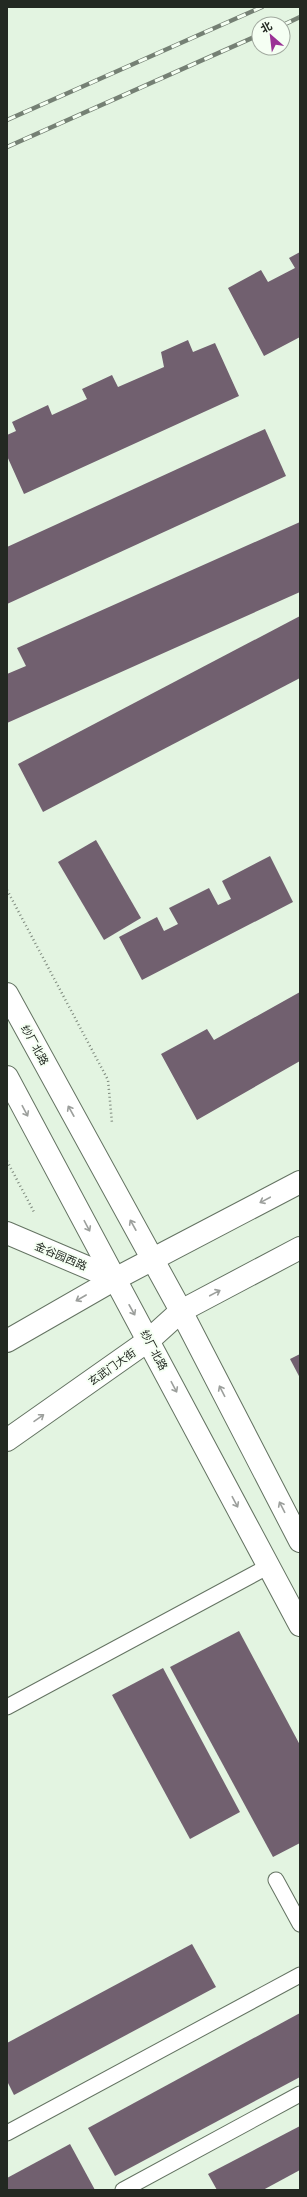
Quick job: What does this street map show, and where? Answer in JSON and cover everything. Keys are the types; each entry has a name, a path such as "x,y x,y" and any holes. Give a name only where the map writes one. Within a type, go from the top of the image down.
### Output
{"main road":[{"name":"纱厂北路","path":"7,994 181,1311 300,1541"},
{"name":"纱厂北路","path":"7,1077 149,1340 300,1625"},
{"path":"7,1341 115,1279 300,1182"},
{"name":"金谷园西路","path":"7,1233 115,1279"},
{"name":"玄武门大街","path":"7,1440 149,1340 181,1311 300,1248"}],"lane":[{"path":"7,1707 269,1566"},
{"path":"276,1880 300,1924"},
{"path":"9,2127 300,1975"},
{"path":"123,2190 300,2094"}],"path":[{"path":"7,890 108,1080 112,1127"}],"building":[{"path":"300,252 300,337 264,356 228,288 261,270 268,282 295,268 289,258"},
{"path":"188,340 193,352 215,343 239,396 24,494 7,456 7,435 16,431 12,422 48,405 52,415 87,399 82,389 112,375 118,387 164,367 161,352"},
{"path":"265,429 286,476 7,604 7,547"},
{"path":"300,522 300,592 7,723 7,674 26,666 17,648"},
{"path":"300,616 300,678 43,812 18,764"},
{"path":"96,840 141,918 104,940 58,862"},
{"path":"270,856 293,902 142,980 119,937 157,917 164,931 178,924 169,908 209,888 218,905 231,899 222,881"},
{"path":"300,992 300,1061 197,1120 161,1054 207,1029 214,1040"},
{"path":"300,1354 300,1378 290,1359"},
{"path":"239,1631 300,1745 300,1843 273,1857 170,1667"},
{"path":"163,1668 240,1812 190,1839 112,1695"},
{"path":"192,1944 216,1987 14,2095 7,2081 7,2043"},
{"path":"300,2013 300,2077 115,2176 88,2128"},
{"path":"300,2126 300,2170 263,2190 217,2190 208,2174"},
{"path":"70,2144 95,2190 7,2190 7,2178"}],"railway":[{"path":"7,120 262,7"},
{"path":"291,21 300,17"},
{"path":"7,147 251,39"}]}
